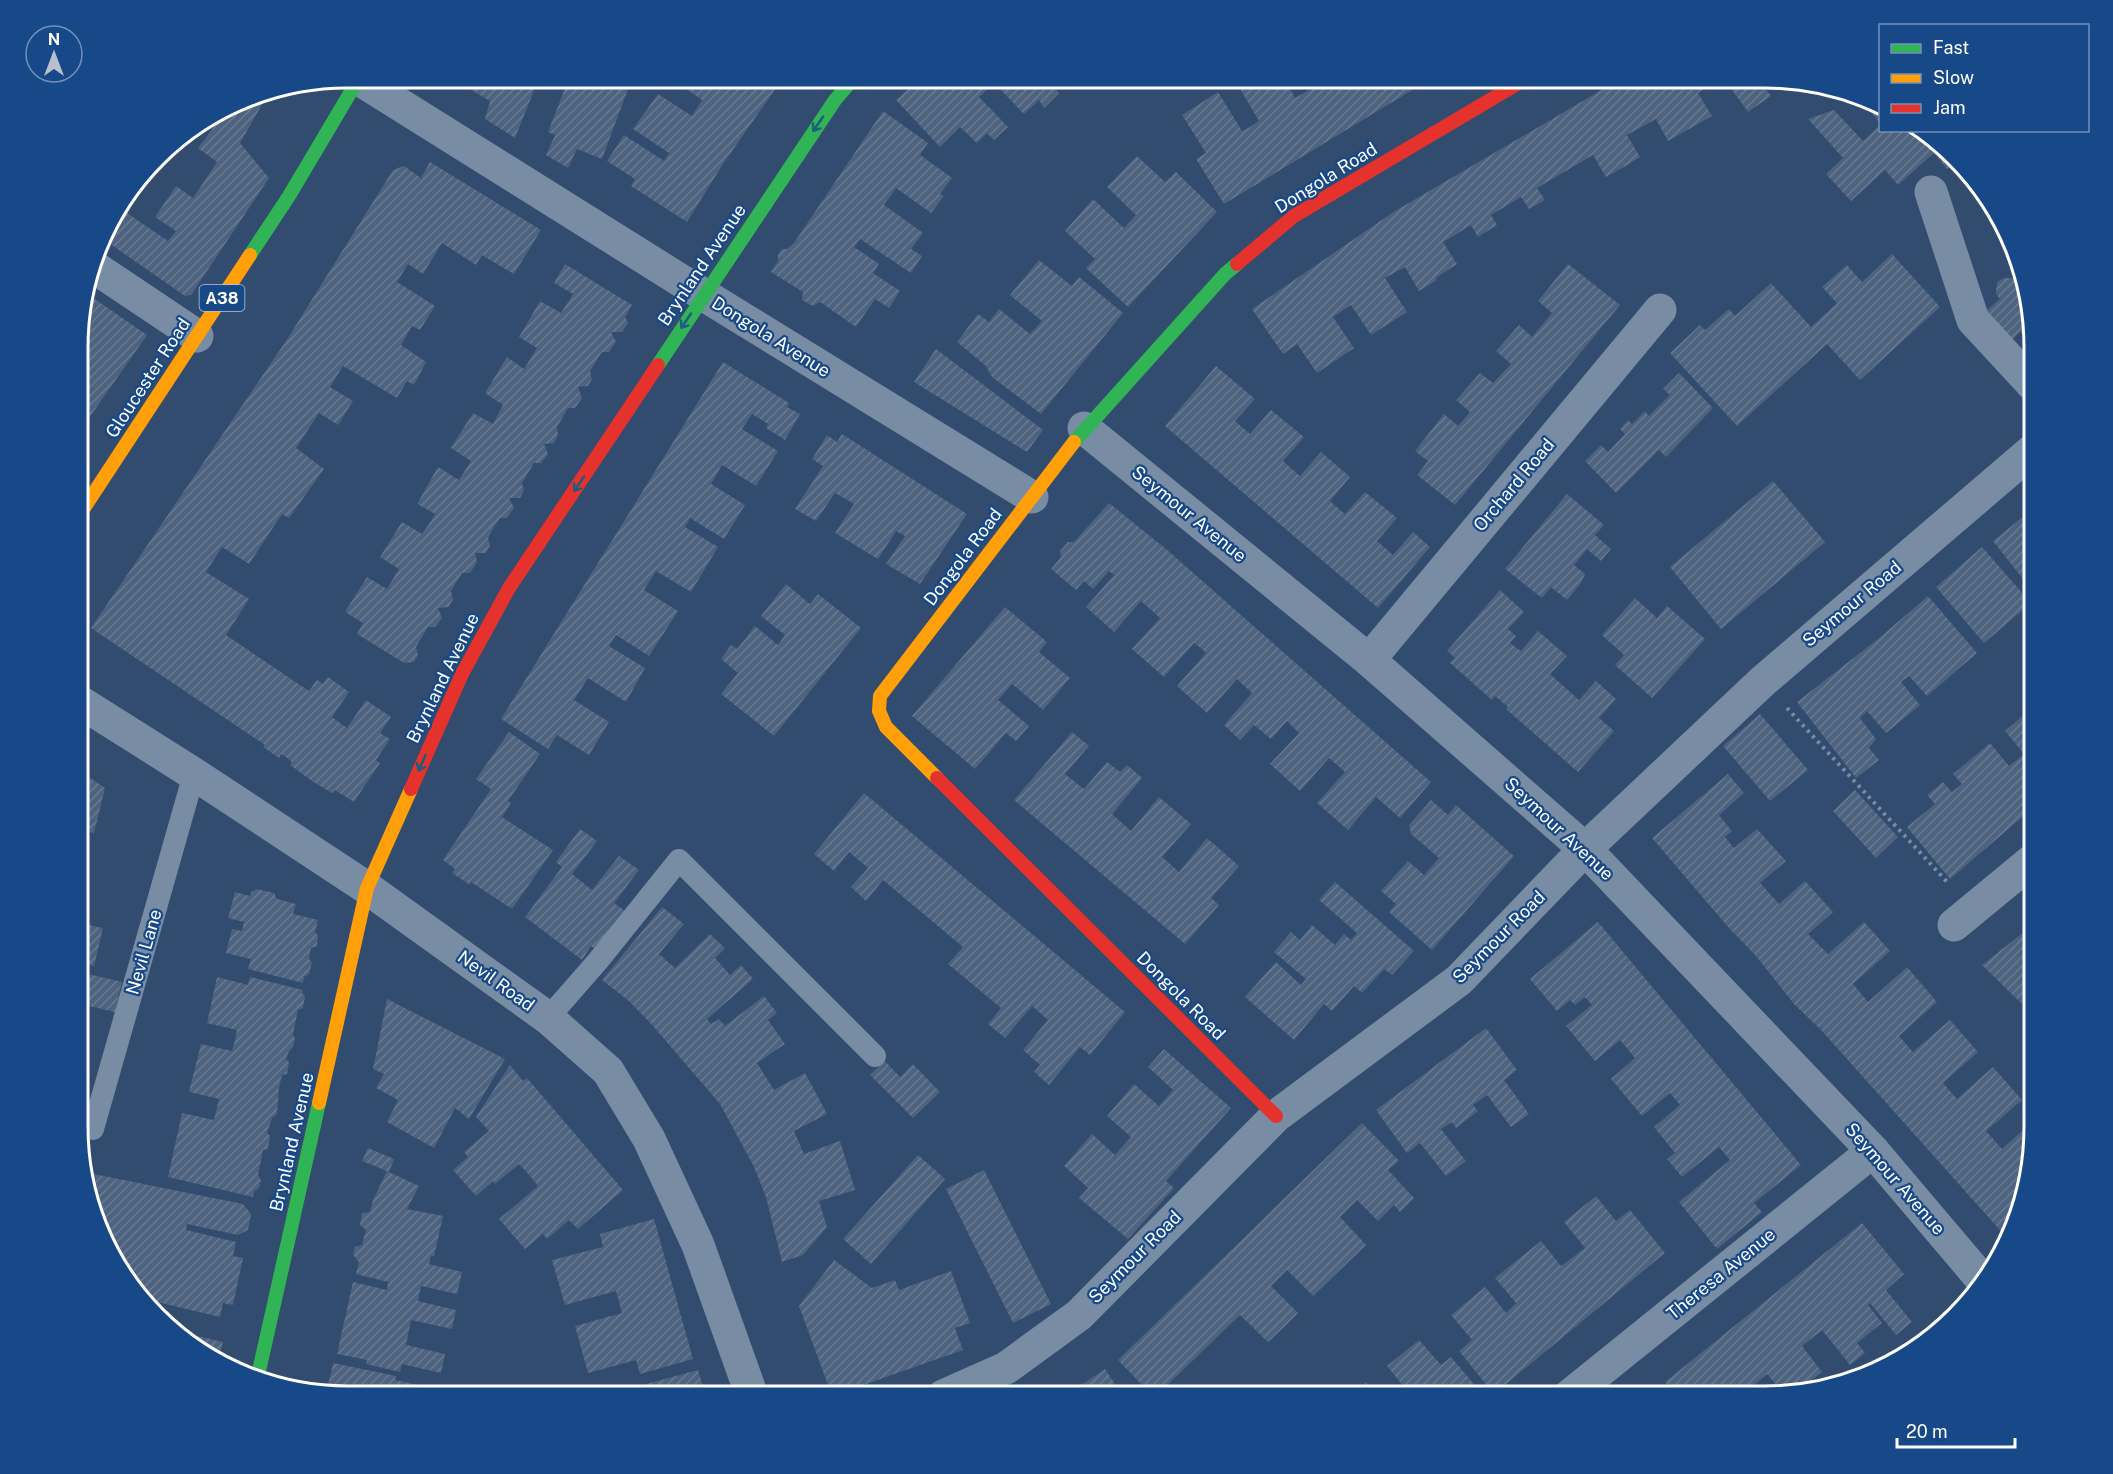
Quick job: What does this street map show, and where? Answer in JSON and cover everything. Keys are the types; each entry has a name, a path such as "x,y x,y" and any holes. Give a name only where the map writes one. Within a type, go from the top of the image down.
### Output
{"street":[{"name":"Gloucester Road","path":"88,502 289,196 354,88"},
{"name":"Dongola Avenue","path":"373,88 704,296 1032,497"},
{"name":"Brynland Avenue","path":"259,1370 367,888 462,674 510,588 835,100 845,88"},
{"name":"Dongola Road","path":"1276,1116 886,727 879,711 880,696 1084,428 1225,274 1294,216 1510,88"},
{"path":"1931,192 1973,320 2024,375"},
{"path":"100,271 197,336"},
{"name":"Orchard Road","path":"1369,660 1660,310"},
{"name":"Seymour Avenue","path":"1084,428 1369,660 1585,849 1873,1151 1978,1275"},
{"name":"Seymour Road","path":"966,1386 1006,1368 1079,1315 1276,1116 1459,980 1585,849 1762,681 2024,458"},
{"name":"Nevil Road","path":"88,707 367,888 548,1018 608,1071 649,1139 698,1245 748,1386"},
{"path":"1963,917 2024,867"},
{"name":"Theresa Avenue","path":"1581,1386 1873,1151"}],"lane":[{"name":"Nevil Lane","path":"93,1130 194,774"},
{"path":"548,1018 597,962 679,860 875,1056"}],"path":[{"path":"1762,681 1963,917"}],"building":[{"path":"468,88 535,88 515,138 485,119 490,101"},
{"path":"565,88 628,88 602,159 577,149 568,168 546,155 555,135 548,132"},
{"path":"685,88 776,88 723,164 687,222 631,186 635,179 607,161 624,135 664,161 669,153 633,129 658,94 692,116 702,100"},
{"path":"909,88 989,88 979,97 1008,127 994,140 987,133 977,143 960,127 940,147 896,100"},
{"path":"999,88 1054,88 1059,93 1044,108 1039,100 1024,114"},
{"path":"1240,88 1290,88 1295,98 1312,88 1415,88 1224,204 1196,159 1206,153 1182,115 1218,92 1242,131 1259,121"},
{"path":"1605,88 1706,88 1698,93 1712,116 1668,141 1656,119 1627,135 1640,157 1624,167 1606,177 1593,155 1537,188 1545,200 1529,209 1521,197 1491,215 1497,225 1478,237 1471,225 1443,242 1457,264 1419,291 1405,267 1385,278 1407,312 1371,335 1351,305 1333,317 1354,348 1317,373 1297,344 1283,354 1252,309 1395,211"},
{"path":"1731,88 1765,88 1771,96 1748,112"},
{"path":"263,103 240,143 269,178 191,295 185,296 110,244 126,213 168,241 176,231 155,217 176,186 193,198 217,162 198,148 216,124"},
{"path":"1834,110 1863,141 1879,126 1879,132 1909,132 1950,166 1947,169 1934,153 1898,185 1885,170 1851,201 1826,174 1843,158 1808,119"},
{"path":"1869,110 1879,115 1879,122"},
{"path":"883,111 928,143 920,155 952,178 940,194 944,196 931,213 896,188 884,205 923,233 911,249 922,256 911,273 860,239 854,247 879,264 873,273 900,291 889,308 875,299 856,327 820,302 813,306 802,300 803,292 771,272 782,249 787,249 794,243"},
{"path":"1137,156 1165,182 1176,172 1217,212 1128,307 1086,268 1095,259 1065,231 1093,199 1124,228 1136,215 1107,187"},
{"path":"430,162 541,230 514,274 482,255 476,265 442,243 423,274 408,264 397,282 435,306 420,330 412,326 401,345 426,362 414,385 407,381 397,398 343,366 330,387 353,401 338,425 319,413 296,448 324,469 289,518 282,514 249,564 222,547 206,572 249,599 226,635 309,691 317,680 323,684 328,677 349,692 332,717 347,728 366,700 391,717 380,733 390,739 376,760 380,763 354,802 335,790 332,793 312,781 290,765 292,762 286,757 281,754 279,758 263,747 265,745 91,628 286,341 393,170 404,166 421,178"},
{"path":"1892,254 1940,307 1860,380 1827,344 1737,426 1670,353 1700,325 1705,330 1729,309 1735,316 1771,283 1811,327 1837,303 1822,287 1847,265 1862,282"},
{"path":"1039,260 1072,286 1079,277 1123,313 1041,414 992,377 986,366 957,342 978,314 989,322 999,309 1030,334 1042,321 1010,295"},
{"path":"565,264 632,305 625,317 628,323 622,332 611,332 616,342 609,352 602,352 590,371 592,379 588,386 578,387 582,398 575,408 568,408 557,427 558,435 554,443 544,444 548,454 541,463 534,463 522,483 524,490 520,498 509,498 514,508 507,518 500,518 494,527 488,538 490,545 486,553 475,553 477,562 470,573 462,573 451,591 453,599 449,607 438,608 442,618 435,627 428,627 416,647 418,655 414,662 404,663 357,634 363,623 345,612 367,577 387,589 399,569 380,557 402,522 422,534 429,524 435,514 417,504 438,467 459,480 471,461 451,448 473,413 493,424 503,405 485,393 507,357 524,369 537,348 519,337 540,301 561,313 573,294 554,283"},
{"path":"1568,264 1620,305 1455,505 1417,475 1428,461 1415,451 1444,414 1458,426 1470,412 1456,400 1480,373 1493,383 1511,364 1496,351 1519,325 1532,337 1552,313 1538,301"},
{"path":"2004,278 2015,278 2020,297 2024,337 2020,332 2012,340 1986,311 2000,299 1996,294 1997,282"},
{"path":"93,298 147,335 88,420 88,348"},
{"path":"936,349 1043,430 1027,452 914,382"},
{"path":"723,362 789,403 787,407 800,414 785,440 766,428 768,424 752,414 742,429 778,451 756,486 722,465 711,484 745,505 724,539 690,518 685,527 718,547 691,592 656,571 644,590 678,611 649,656 616,635 609,646 645,668 626,702 588,678 574,700 609,722 589,755 557,735 548,749 501,719"},
{"path":"1216,366 1255,399 1235,421 1250,434 1271,410 1304,437 1283,461 1300,476 1321,452 1350,477 1330,501 1340,510 1345,514 1365,492 1397,518 1377,541 1393,555 1413,532 1430,547 1378,608 1165,426"},
{"path":"1679,373 1713,408 1666,457 1659,450 1616,493 1585,461 1601,445 1608,452 1625,434 1620,429 1628,420 1632,424 1645,411 1649,416 1670,395 1663,389"},
{"path":"842,434 967,514 920,584 886,564 905,536 896,531 878,559 835,533 854,504 835,493 816,521 795,509 823,466 812,459 827,435 837,442"},
{"path":"1773,481 1825,542 1721,629 1670,567"},
{"path":"1567,494 1604,525 1595,535 1611,549 1601,561 1587,549 1574,565 1585,574 1581,583 1567,600 1551,587 1542,598 1505,569"},
{"path":"1109,503 1166,549 1431,782 1400,818 1376,797 1348,830 1317,803 1345,772 1329,758 1300,791 1270,764 1299,733 1287,721 1271,739 1254,725 1240,740 1224,725 1252,693 1237,679 1207,713 1177,686 1206,653 1202,649 1194,643 1164,677 1132,649 1160,618 1141,601 1114,632 1086,607 1114,575 1109,571 1093,589 1084,581 1076,590 1051,569 1061,557 1060,551 1068,542 1074,542"},
{"path":"2024,516 2024,580 1993,541"},
{"path":"1982,547 2024,595 2024,609 1984,643 1936,587"},
{"path":"786,584 810,604 818,594 861,628 774,736 721,694 738,673 721,659 731,645 737,649 755,626 778,645 785,635 761,616"},
{"path":"1500,590 1524,612 1508,629 1516,636 1510,643 1521,651 1538,631 1567,656 1550,674 1579,700 1596,681 1616,699 1599,718 1614,731 1578,772 1506,709 1508,707 1495,696 1492,700 1450,663 1455,658 1447,651"},
{"path":"1928,596 1977,653 1927,696 1909,676 1901,682 1920,705 1886,733 1867,711 1860,718 1876,739 1869,748 1879,760 1856,778 1797,702 1878,639"},
{"path":"1635,598 1657,618 1667,606 1705,639 1652,698 1615,665 1624,655 1602,635"},
{"path":"1005,607 1047,642 1039,652 1070,678 1043,710 1012,684 998,700 1029,726 1016,741 1006,733 975,769 912,716"},
{"path":"1760,714 1808,770 1770,801 1723,746"},
{"path":"2024,715 2024,754 2005,731"},
{"path":"509,732 540,754 508,801 511,803 502,817 553,850 512,909 471,882 470,885 452,873 455,869 443,860 491,789 476,779"},
{"path":"1072,732 1089,746 1065,774 1084,789 1107,762 1120,772 1127,765 1142,778 1112,814 1131,831 1159,797 1191,824 1162,857 1179,872 1207,838 1239,866 1211,898 1219,905 1185,944 1014,800"},
{"path":"1990,743 2009,766 2024,754 2024,816 1950,879 1907,827 1935,804 1927,795 1943,782 1952,792 1962,784 1953,774"},
{"path":"1728,774 1744,793 1719,815 1732,831 1725,837 1734,848 1757,829 1786,861 1760,883 1779,904 1805,881 1833,912 1808,934 1828,954 1864,922 1890,951 1853,984 1868,1002 1907,967 1937,1002 1899,1036 1913,1052 1950,1020 1978,1052 1943,1083 1957,1099 1993,1067 2022,1100 1986,1131 2002,1149 2024,1129 2020,1177 2002,1232 1822,1031 1794,1004 1756,956 1652,838"},
{"path":"88,776 105,788 94,833 88,831"},
{"path":"1855,790 1898,837 1876,858 1833,811"},
{"path":"864,793 1125,1012 1090,1055 1080,1047 1049,1085 1034,1072 1040,1065 1023,1050 1048,1020 1032,1006 1005,1038 988,1024 1001,1008 948,964 963,947 883,880 866,901 851,887 868,868 849,852 834,871 814,854"},
{"path":"1431,800 1448,815 1456,805 1514,856 1432,950 1389,912 1396,904 1381,891 1408,861 1424,875 1439,858 1411,834 1409,825"},
{"path":"580,829 597,841 572,874 592,890 619,856 639,870 614,903 625,911 596,950 591,946 582,960 525,917 562,867 556,862"},
{"path":"1335,882 1414,951 1392,975 1384,969 1362,993 1354,986 1332,1011 1324,1004 1294,1040 1245,997 1276,962 1301,985 1306,979 1274,952 1291,932 1300,940 1312,925 1335,945 1344,934 1351,940 1357,933 1319,900"},
{"path":"257,889 274,893 277,899 296,904 293,914 318,920 315,932 318,936 317,946 311,948 309,959 312,962 309,974 304,977 303,983 248,969 251,959 226,953 232,929 242,931 244,922 228,918 235,892 250,896 251,892"},
{"path":"662,907 684,924 659,954 675,968 710,934 725,948 715,958 730,975 741,965 753,979 707,1019 711,1024 719,1019 725,1026 764,996 777,1013 768,1020 785,1044 757,1063 774,1090 805,1073 827,1114 794,1131 804,1154 840,1141 855,1190 819,1201 827,1227 803,1255 782,1262 766,1197 753,1165 720,1104 653,1026 629,1001 602,980"},
{"path":"1598,922 1801,1165 1754,1203 1762,1212 1717,1249 1679,1202 1730,1160 1719,1147 1682,1177 1667,1159 1675,1153 1654,1127 1680,1105 1670,1093 1642,1116 1611,1079 1635,1058 1620,1040 1595,1061 1566,1026 1592,1005 1585,997 1575,1005 1570,1000 1557,1011 1530,979"},
{"path":"88,925 103,928 94,966 88,965"},
{"path":"2024,932 2024,1000 2021,1003 1982,965"},
{"path":"88,974 122,982 115,1012 89,1006 88,1010"},
{"path":"217,977 248,985 250,977 303,990 302,993 305,996 303,1008 298,1010 293,1047 286,1059 289,1062 287,1074 282,1075 277,1114 272,1118 267,1133 270,1136 268,1149 263,1150 258,1175 261,1180 259,1188 254,1191 253,1197 168,1177 182,1113 214,1120 219,1099 189,1092 201,1044 232,1051 234,1044 237,1030 207,1023"},
{"path":"387,999 505,1059 469,1119 455,1108 434,1148 387,1122 398,1100 376,1088 384,1074 373,1069"},
{"path":"1486,1028 1517,1070 1504,1080 1529,1114 1511,1127 1487,1095 1473,1105 1478,1111 1456,1128 1452,1122 1441,1129 1466,1161 1446,1176 1420,1143 1407,1153 1376,1110"},
{"path":"1164,1049 1231,1108 1166,1181 1174,1188 1128,1239 1079,1198 1088,1188 1064,1166 1092,1134 1115,1155 1131,1137 1107,1116 1134,1084 1159,1106 1173,1090 1148,1067"},
{"path":"885,1061 900,1077 913,1064 940,1092 913,1118 870,1075"},
{"path":"510,1065 523,1081 527,1078 623,1190 578,1229 569,1220 547,1239 543,1234 525,1249 499,1219 538,1186 530,1176 519,1164 495,1184 493,1181 476,1196 453,1170 468,1157 464,1152 489,1131 476,1117"},
{"path":"1362,1123 1399,1161 1388,1170 1414,1198 1400,1212 1394,1205 1378,1221 1357,1200 1340,1217 1366,1245 1313,1296 1287,1270 1271,1286 1298,1313 1268,1342 1240,1315 1166,1386 1143,1386 1118,1360"},
{"path":"368,1148 394,1159 389,1172 419,1186 407,1209 443,1216 434,1256 431,1256 429,1264 462,1272 457,1294 421,1286 418,1301 456,1310 452,1329 411,1320 406,1345 445,1354 441,1373 402,1364 400,1372 366,1364 367,1360 337,1354 353,1282 387,1290 388,1282 356,1274 359,1262 353,1255 355,1247 362,1245 366,1230 360,1225 362,1213 370,1212 373,1200 387,1171 362,1161"},
{"path":"918,1155 945,1179 871,1264 843,1239"},
{"path":"984,1170 1051,1304 1013,1323 946,1189"},
{"path":"93,1174 243,1204 251,1214 248,1230 238,1235 187,1224 186,1230 236,1242 233,1256 243,1258 233,1305 223,1303 220,1317 157,1302 132,1270 115,1241 102,1209"},
{"path":"1596,1196 1616,1221 1630,1210 1665,1253 1504,1386 1487,1386 1459,1351 1472,1340 1451,1315 1485,1287 1506,1313 1516,1303 1495,1278 1541,1241 1561,1266 1585,1248 1564,1222"},
{"path":"654,1219 693,1359 640,1374 636,1360 588,1373 575,1326 622,1313 616,1291 565,1305 552,1260 603,1247 600,1234"},
{"path":"1862,1223 1904,1274 1886,1290 1912,1322 1896,1335 1870,1303 1868,1305 1882,1323 1857,1343 1865,1353 1850,1365 1822,1330 1802,1346 1822,1372 1810,1382 1776,1385 1767,1374 1753,1386 1668,1386 1665,1382"},
{"path":"834,1260 872,1288 895,1280 899,1290 951,1271 970,1323 955,1328 963,1350 860,1386 828,1386 799,1306"},
{"path":"195,1335 223,1342 221,1352"},
{"path":"1419,1340 1441,1365 1451,1357 1476,1386 1403,1386 1387,1366"},
{"path":"333,1363 396,1376 395,1380 423,1386 348,1386 328,1385"},
{"path":"1105,1369 1116,1386 1080,1386"},
{"path":"698,1370 703,1386 643,1386"}],"traffic: fast":[{"path":"250,255 289,196 353,88"},
{"path":"658,365 835,100 845,88"},
{"path":"1074,442 1225,274 1237,264"},
{"path":"259,1370 319,1103"}],"traffic: slow":[{"path":"88,502 250,255"},
{"path":"937,778 886,727 879,711 880,696 1074,442"},
{"path":"319,1103 367,888 411,789"}],"traffic: jam":[{"path":"1237,264 1294,216 1510,88"},
{"path":"411,789 462,674 509,588 658,365"},
{"path":"937,778 1276,1116"}]}
